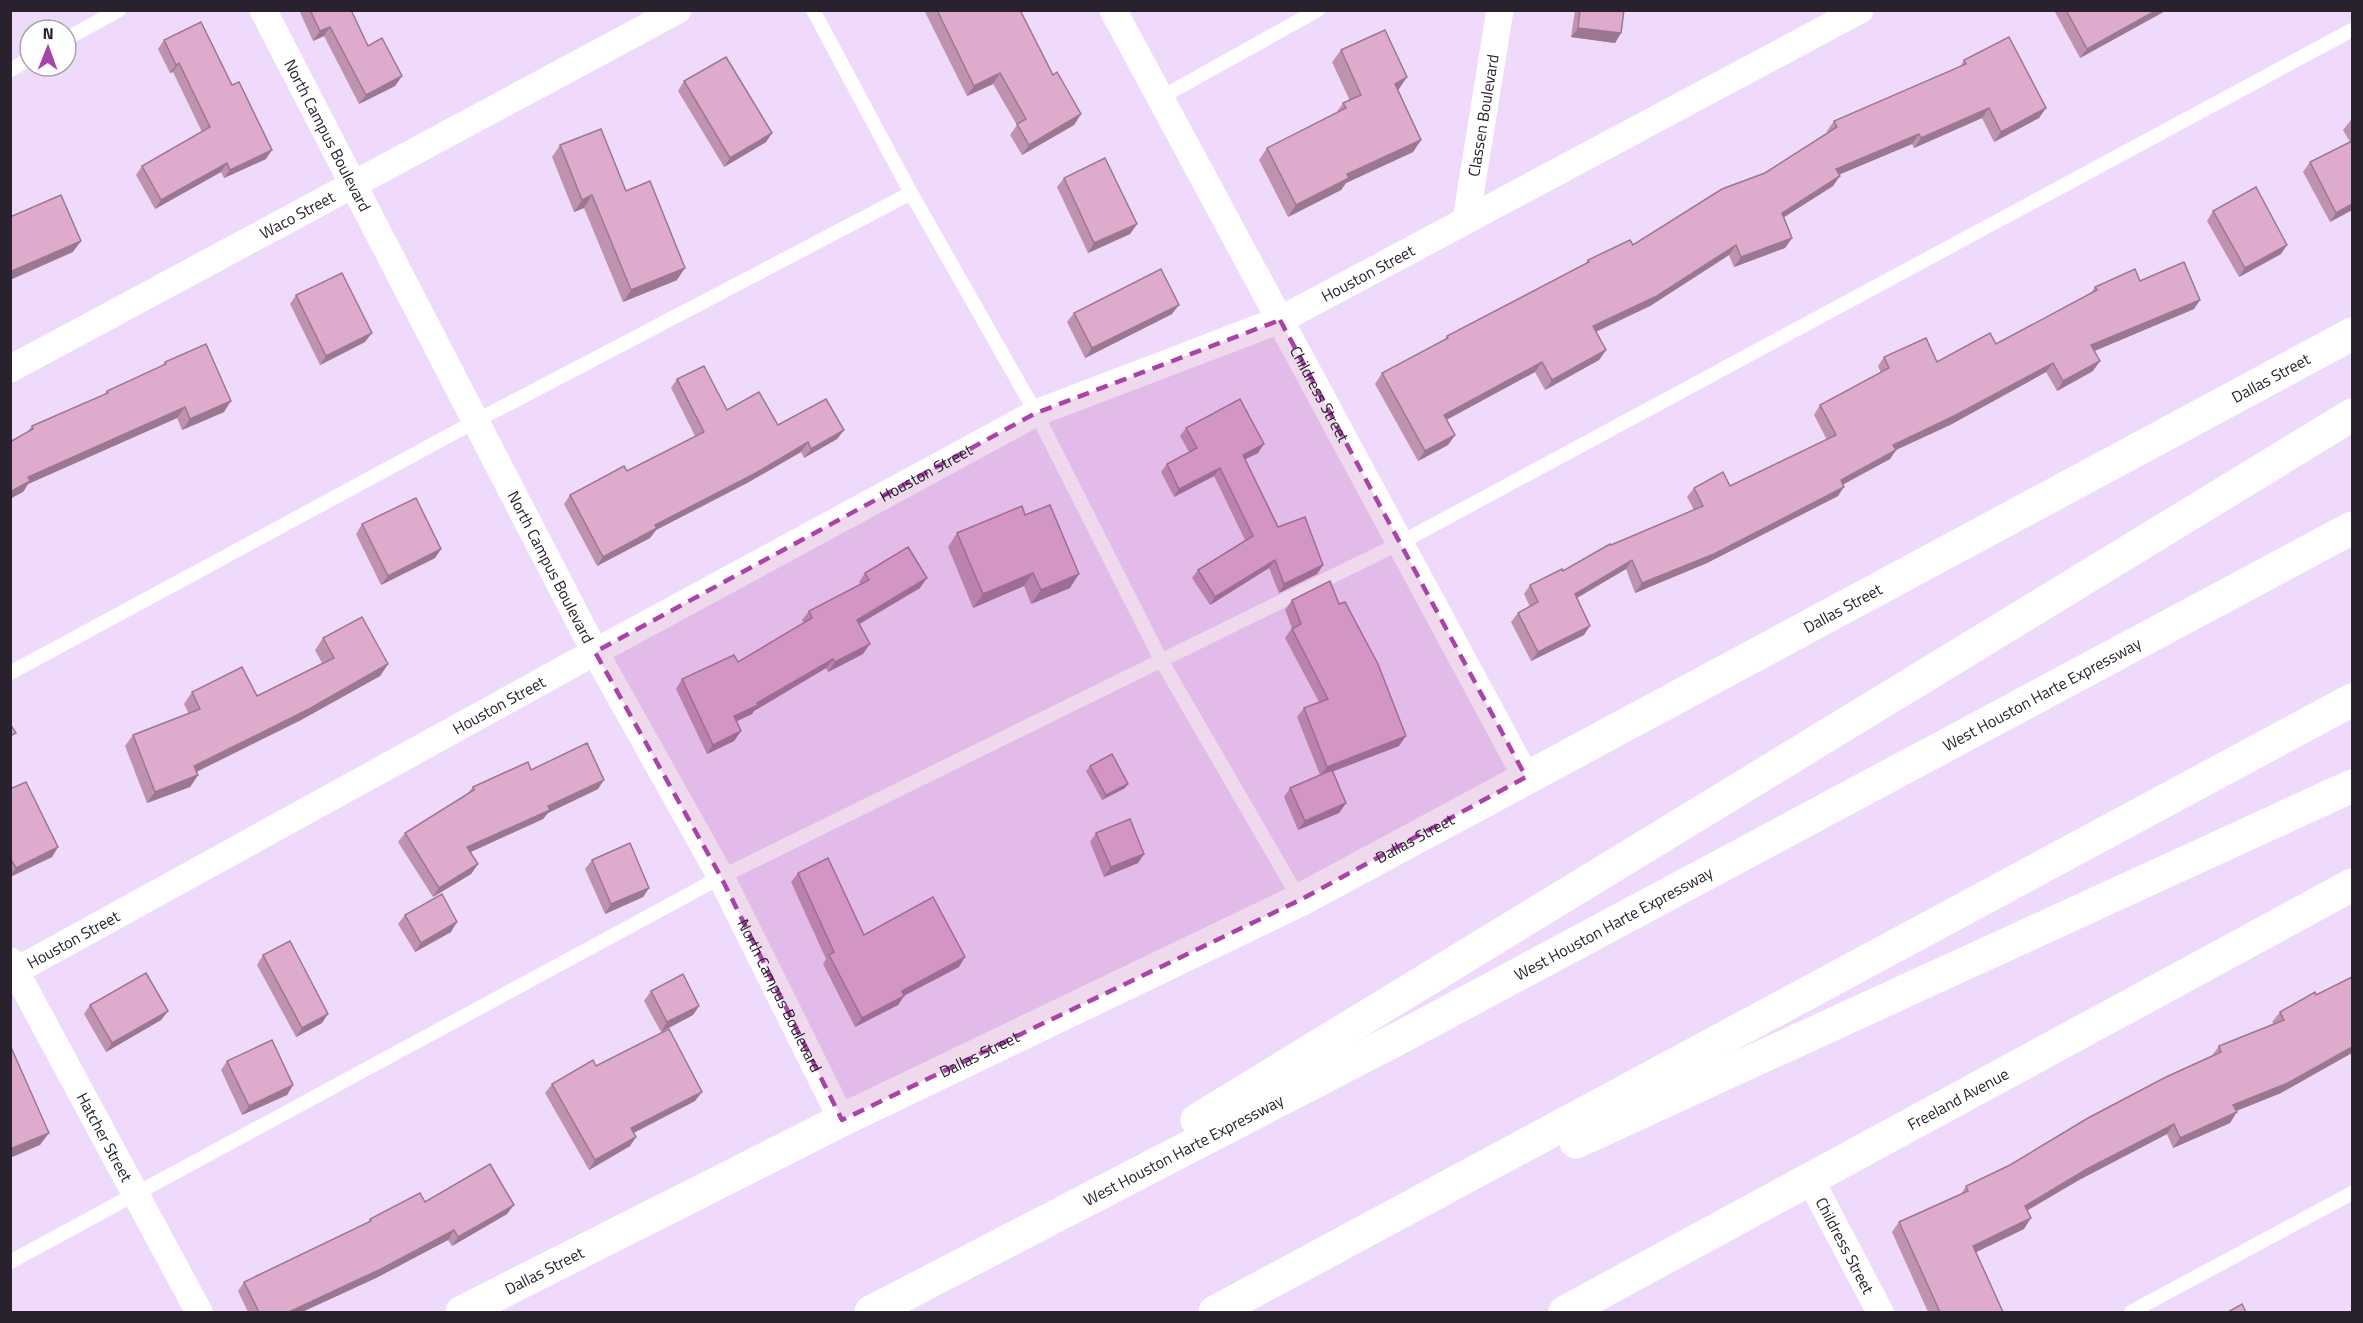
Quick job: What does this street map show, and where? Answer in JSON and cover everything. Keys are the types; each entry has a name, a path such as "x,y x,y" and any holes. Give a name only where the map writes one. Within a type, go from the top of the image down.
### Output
{"main road":[{"name":"Dallas Street","path":"462,1312 842,1120 1300,900 2352,334"},
{"path":"955,1268 2352,415"},
{"name":"West Houston Harte Expressway","path":"871,1312 1403,1036 2352,528"},
{"path":"1215,1312 1296,1271 2352,700"},
{"path":"1296,1271 2352,786"},
{"name":"Freeland Avenue","path":"1565,1312 2352,885"}],"street":[{"name":"North Campus Boulevard","path":"263,10 595,652 721,878 842,1120"},
{"name":"Waco Street","path":"10,369 678,10"},
{"name":"Childress Street","path":"1113,10 1526,777"},
{"name":"Classen Boulevard","path":"1466,220 1500,10"},
{"name":"Houston Street","path":"12,969 1036,413 1280,320 1860,10"},
{"name":"Hatcher Street","path":"12,969 199,1312"},
{"name":"Childress Street","path":"1810,1179 1880,1312"}],"lane":[{"path":"78,32 119,10"},
{"path":"813,10 911,193 1036,413 1161,660 1300,900"},
{"path":"1160,98 1318,10"},
{"path":"10,1262 721,878 1400,543 2352,30"},
{"path":"10,673 476,422 911,193"},
{"path":"2131,1312 2352,1193"}],"highlighted area":[{"path":"1280,320 1526,777 1300,900 842,1120 721,877 595,652 1036,413"}],"building":[{"path":"310,10 351,10 368,46 382,38 402,76 366,95 330,27 320,31"},
{"path":"937,10 1020,10 1053,75 1057,72 1081,114 1029,145 1017,124 1026,119 1000,73 974,86"},
{"path":"1580,10 1624,10 1621,33 1578,28"},
{"path":"2066,10 2157,10 2087,49"},
{"path":"201,22 232,85 239,82 272,150 230,170 227,163 161,200 142,166 210,127 179,63 176,65 164,40"},
{"path":"1385,30 1407,77 1395,84 1421,140 1347,174 1349,178 1296,205 1267,148 1346,108 1343,103 1361,95 1341,50"},
{"path":"2009,37 2046,108 2001,132 1989,108 1921,138 1919,134 1836,169 1840,176 1782,213 1792,238 1741,257 1736,245 1657,296 1593,326 1606,350 1552,380 1542,362 1444,415 1455,435 1425,451 1382,373 1448,338 1447,336 1589,262 1588,260 1630,240 1633,245 1722,189 1765,173 1837,127 1834,121 1966,64 1964,60"},
{"path":"726,57 772,133 730,158 684,81"},
{"path":"601,129 626,191 650,181 685,268 631,290 592,195 582,200 560,145"},
{"path":"2352,141 2352,204 2336,213 2310,162"},
{"path":"1105,158 1137,224 1094,243 1064,178"},
{"path":"2256,187 2287,245 2245,268 2213,211"},
{"path":"61,195 81,241 12,271 13,274 10,276 10,217"},
{"path":"2184,262 2200,300 2091,345 2100,361 2063,381 2053,363 1956,415 1893,445 1896,450 1841,480 1844,487 1714,554 1642,583 1632,560 1575,594 1590,626 1538,652 1518,613 1538,602 1530,585 1562,569 1563,571 1610,544 1703,506 1694,488 1723,472 1730,486 1836,435 1820,405 1889,368 1884,357 1926,338 1937,362 1990,333 1996,344 2097,290 2095,287 2135,269 2140,281"},
{"path":"1161,269 1179,305 1092,348 1074,313"},
{"path":"342,273 372,333 326,356 296,295"},
{"path":"206,344 231,401 190,419 185,407 28,477 30,481 10,492 10,442 33,429 32,426 108,393 107,391"},
{"path":"704,366 727,410 759,392 778,425 826,399 844,430 811,449 808,442 754,474 655,525 657,528 603,557 570,495 624,466 627,471 704,432 677,379"},
{"path":"1240,399 1264,444 1243,455 1278,527 1305,517 1323,565 1284,584 1275,560 1215,597 1198,570 1253,536 1220,468 1179,489 1167,464 1197,448 1186,428"},
{"path":"416,498 441,549 388,576 362,524"},
{"path":"1050,505 1079,574 1041,590 1033,573 983,594 957,533 1022,506 1025,515"},
{"path":"908,547 927,578 857,620 870,644 835,662 833,659 757,703 758,705 734,716 741,731 713,745 682,679 734,655 738,662 812,618 809,611 869,580 865,573"},
{"path":"1330,581 1339,604 1345,602 1378,664 1406,736 1327,767 1304,708 1328,699 1292,629 1301,624 1292,600"},
{"path":"362,617 388,664 309,709 194,766 198,775 155,792 133,735 200,709 192,692 242,667 257,696 334,658 323,638"},
{"path":"10,724 16,733 10,736"},
{"path":"587,743 604,780 548,806 550,810 467,847 478,864 439,888 405,833 474,790 473,787 528,762 531,770"},
{"path":"1112,754 1128,784 1106,795 1090,766"},
{"path":"1332,770 1346,803 1305,821 1290,788"},
{"path":"26,782 58,847 16,868 10,858 10,789"},
{"path":"1130,819 1144,854 1111,867 1096,833"},
{"path":"630,843 649,888 611,904 592,860"},
{"path":"828,858 864,935 933,897 965,957 902,991 904,996 862,1018 829,955 834,952 798,873"},
{"path":"442,894 457,922 421,943 405,915"},
{"path":"290,941 328,1014 302,1028 263,955"},
{"path":"146,973 168,1011 112,1043 90,1005"},
{"path":"683,974 699,1006 667,1022 651,991"},
{"path":"2352,977 2352,1047 2288,1083 2233,1105 2237,1112 2180,1138 2174,1124 2087,1169 2025,1206 2031,1218 1973,1246 2003,1312 1940,1312 1899,1222 1968,1191 1966,1186 2010,1165 2088,1118 2166,1077 2221,1052 2219,1046 2284,1020 2280,1012 2315,992 2316,995"},
{"path":"669,1029 702,1092 631,1128 636,1137 595,1160 552,1084 593,1060 596,1066"},
{"path":"272,1040 293,1085 249,1106 227,1061"},
{"path":"10,1045 49,1133 10,1149"},
{"path":"490,1164 514,1205 458,1237 454,1230 383,1268 289,1312 259,1312 244,1282 371,1221 370,1219 420,1193 425,1202"},
{"path":"2242,1304 2246,1312 2228,1312"}]}
